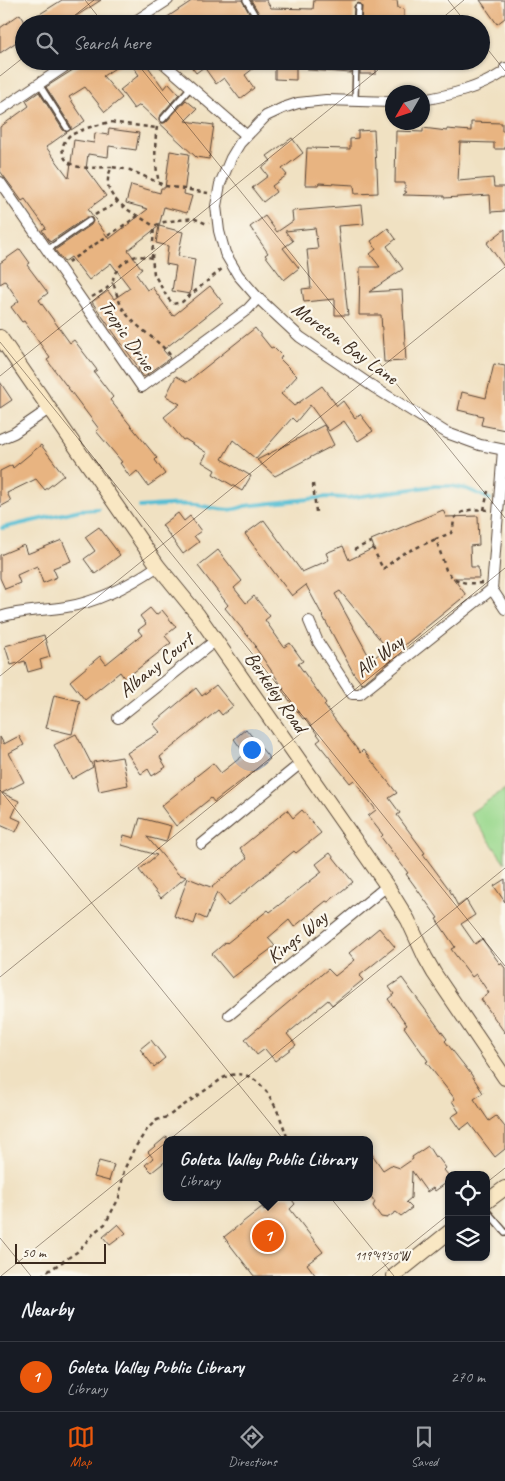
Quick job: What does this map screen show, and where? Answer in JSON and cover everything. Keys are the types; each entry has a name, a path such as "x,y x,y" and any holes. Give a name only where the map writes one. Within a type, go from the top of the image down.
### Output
{"street":[{"path":"145,15 168,0"},
{"path":"0,110 59,70"},
{"path":"171,70 246,135"},
{"path":"430,98 480,85 505,70"},
{"name":"Moreton Bay Lane","path":"385,102 326,100 298,103 266,116 240,143 231,158 220,184 216,206 225,253 238,276 258,298 300,337 375,388 447,433 480,445 504,450"},
{"name":"Tropic Drive","path":"0,182 142,387 248,309 258,298"},
{"name":"Berkeley Road","path":"0,337 158,566 216,640 387,886 408,920 434,973 505,1078"},
{"path":"0,439 49,409"},
{"path":"504,450 492,586 505,609"},
{"path":"0,617 13,613 66,607 90,601 134,583 158,566"},
{"name":"Alli Way","path":"309,622 318,642 352,694 360,694 492,586"},
{"name":"Albany Court","path":"118,718 216,640"},
{"path":"202,844 301,763"},
{"name":"Kings Way","path":"229,1015 387,886"},
{"path":"490,1199 505,1188"},
{"path":"394,1276 445,1235"}],"lane":[{"path":"246,0 255,15"},
{"path":"358,7 358,15"},
{"path":"355,100 356,70"},
{"path":"39,83 67,128"},
{"path":"163,119 191,87"},
{"path":"47,250 89,221"},
{"path":"490,1215 505,1232"}],"path":[{"path":"159,183 156,170 156,128 163,119"},
{"path":"156,128 110,122 87,128 71,134 63,144 63,153 70,165 130,170 166,186 218,195"},
{"path":"67,128 71,134"},
{"path":"112,167 107,180 108,186 117,202 154,226"},
{"path":"89,221 117,202"},
{"path":"59,267 138,216"},
{"path":"154,226 164,222 193,218 207,224 218,221"},
{"path":"154,226 152,258 154,274 166,296 173,304 182,302 218,270 230,262"},
{"path":"152,258 135,256 118,268 113,277 113,283 123,309 175,362"},
{"path":"83,302 113,283"},
{"path":"313,484 316,512"},
{"path":"485,509 489,485"},
{"path":"354,550 370,542 383,569 402,554 451,532 454,519 459,514 469,510 485,509 498,511"},
{"path":"436,539 446,570 454,578 463,583 492,586"},
{"path":"41,1276 77,1252 105,1224 118,1198 124,1170 134,1149 148,1128 157,1120 167,1116 222,1078 232,1073 243,1074 261,1086 274,1102 287,1136"}],"green space":[{"path":"505,789 505,863 470,813"}],"building":[{"path":"62,0 101,0 78,15 38,15"},
{"path":"193,0 242,0 250,15 170,15"},
{"path":"251,0 266,0 271,8 313,9 314,0 397,0 398,8 404,9 404,15 362,15 362,7 358,3 354,6 354,15 260,15"},
{"path":"480,0 505,0 505,18 497,24"},
{"path":"15,18 15,43 0,53 0,28"},
{"path":"73,70 112,70 103,76 122,98 105,112 85,87 69,97 85,121 71,130 71,126 46,87"},
{"path":"135,70 150,70 164,89 169,83 179,94 159,117 161,123 166,122 186,100 197,109 185,121 214,125 209,159 196,157 140,105 134,109 120,90 139,75"},
{"path":"206,70 251,70 245,75 254,88 240,99 224,78 216,84"},
{"path":"275,70 296,70 296,80 275,79"},
{"path":"308,70 351,70 351,73"},
{"path":"360,70 376,70 376,74 360,74"},
{"path":"39,92 63,130 67,132 46,147 69,178 74,140 94,143 95,133 108,135 109,129 139,133 136,150 109,146 108,157 88,154 86,169 106,196 88,209 109,239 148,209 126,203 131,185 160,193 161,188 165,188 170,151 189,154 184,194 192,196 187,213 164,207 159,226 128,250 142,269 136,274 147,290 152,287 173,316 210,286 223,303 163,350 170,358 144,377 92,302 108,291 114,299 130,288 111,263 89,280 71,257 64,262 55,250 91,225 92,218 87,217 50,242 42,230 46,228 25,199 22,201 0,171 0,127 29,106 26,101"},
{"path":"471,122 502,123 502,131 505,131 505,149 494,149 494,143 460,142 458,181 493,178 494,187 505,187 505,211 491,212 490,195 444,198 444,196 403,195 407,192 405,192 405,183 395,183 396,131 423,132 423,130 430,129 471,131"},
{"path":"374,130 378,193 355,194 354,185 319,183 318,185 305,185 307,148 350,149 350,139 358,138 358,131"},
{"path":"292,138 303,153 282,169 287,175 272,186 276,192 263,202 252,188 268,176 262,168 271,161 267,156"},
{"path":"362,205 364,224 338,226 348,315 335,315 335,299 304,302 302,289 311,288 307,250 318,249 315,228 285,231 293,241 283,248 299,268 284,280 265,255 268,253 250,227 265,216 277,232 293,221 292,211"},
{"path":"159,226 183,232 178,256 195,259 190,294 172,291 176,266 166,264 168,246 156,243"},
{"path":"388,228 396,239 387,246 403,269 369,292 402,290 406,361 384,362 381,315 359,315 360,267 380,267 370,254 376,249 371,241"},
{"path":"505,229 505,268 487,243"},
{"path":"20,249 30,263 27,265 48,293 39,300 70,343 74,340 97,370 94,372 113,397 110,400 157,458 155,460 165,474 148,486 137,471 130,477 120,463 122,462 96,431 99,429 47,360 50,358 24,321 22,322 11,307 19,301 5,281 0,284 0,263"},
{"path":"255,328 271,348 273,347 282,356 280,359 297,376 281,394 294,406 322,386 337,406 343,401 355,418 360,414 373,431 358,441 344,421 329,431 310,405 296,422 292,418 256,459 233,440 222,459 251,476 242,491 213,474 215,470 202,462 207,453 185,439 183,440 164,417 180,404 166,396 176,376 187,382"},
{"path":"494,364 505,366 505,430 481,425 483,416 458,410 462,392 486,398"},
{"path":"0,382 12,400 0,408"},
{"path":"324,425 334,445 275,476 257,460"},
{"path":"41,445 64,475 45,490 36,479 7,493 11,501 0,507 0,471 12,465 13,468"},
{"path":"443,510 446,517 478,516 479,545 470,546 471,567 478,567 479,578 453,578 466,595 390,657 392,660 362,684 354,674 306,585 292,596 245,534 264,520 302,572 329,560 326,553 343,546 349,560 374,548 371,540","holes":["340,591 387,648 371,660 335,594"]},
{"path":"178,513 184,521 190,516 201,531 194,536 199,542 183,554 162,525"},
{"path":"99,527 120,555 95,574 84,559 95,551 85,537"},
{"path":"62,540 71,561 53,568 57,577 43,583 37,566 17,575 20,583 5,589 0,578 0,555 24,545 27,554"},
{"path":"218,550 242,581 234,588 246,603 254,596 270,616 265,620 284,647 290,643 303,661 298,664 326,703 324,705 360,753 363,750 397,793 389,798 400,813 397,815 425,853 423,854 449,889 458,906 466,900 475,915 461,924 475,944 482,939 505,968 505,1033 481,999 489,993 476,974 472,977 451,949 455,947 436,919 438,918 381,837 383,835 368,816 376,810 354,780 350,783 317,742 321,739 305,718 303,719 282,690 284,689 256,646 225,608 228,605 198,566"},
{"path":"150,608 156,615 162,610 176,627 165,636 171,643 125,679 120,672 85,700 70,681 100,656 106,664 142,635 138,630 146,624 140,616"},
{"path":"44,635 50,657 40,660 42,668 28,672 25,661 11,665 5,646"},
{"path":"216,685 233,706 222,715 218,710 160,757 166,767 152,776 148,769 141,774 127,753 160,732 153,724 196,688 202,696"},
{"path":"54,695 80,701 72,734 46,728"},
{"path":"246,729 270,759 214,802 211,798 176,826 161,806 213,763 221,773 245,754 234,739"},
{"path":"76,734 93,767 72,779 54,745"},
{"path":"19,736 24,745 9,753 24,782 2,793 19,801 12,817 21,821 16,832 0,825 0,737 4,744"},
{"path":"122,757 128,785 99,791 93,762"},
{"path":"287,810 293,818 302,810 321,833 296,853 294,851 228,906 217,892 206,919 197,915 194,924 174,916 188,878 213,888 247,858 240,848"},
{"path":"140,818 171,826 166,842 147,837 178,874 186,877 161,898 139,870 157,855 122,845 124,835 134,838"},
{"path":"330,853 353,882 294,927 289,920 268,938 275,946 232,978 212,954 268,910 270,912 322,872 316,864"},
{"path":"505,879 505,902 494,886"},
{"path":"379,928 395,947 359,976 363,980 332,1005 328,1000 287,1034 296,1045 275,1061 265,1049 257,1055 245,1039 328,969 335,976 355,960 349,953"},
{"path":"402,978 447,1039 445,1041 471,1074 483,1093 474,1099 489,1121 496,1116 505,1127 505,1149 495,1157 469,1123 460,1130 451,1117 459,1112 452,1101 455,1099 426,1062 428,1061 404,1027 407,1025 388,999 394,994 389,987"},
{"path":"151,1040 165,1058 154,1067 140,1049"},
{"path":"163,1139 163,1163 152,1172 145,1165 153,1158 148,1152"},
{"path":"428,1146 435,1157 437,1156 446,1168 444,1170 445,1184 435,1191 433,1188 427,1192 412,1171 411,1198 406,1202 412,1208 401,1216 396,1212 387,1218 381,1217 373,1206 375,1202 373,1199 373,1156 383,1170 391,1165 400,1168 413,1159 412,1157"},
{"path":"99,1161 114,1165 109,1181 94,1177"},
{"path":"275,1201 293,1201 295,1204 290,1209 323,1252 307,1264 316,1276 254,1276 224,1237 262,1207 264,1210"},
{"path":"118,1224 126,1233 110,1245 103,1237"}],"waterway":[{"path":"140,507 188,504 232,510 245,506 327,497 347,498 434,486 451,486 467,489 490,499"},
{"path":"2,528 80,510 98,509"}],"place":[{"name":"Goleta Valley Public Library","path":"268,1236"}]}
